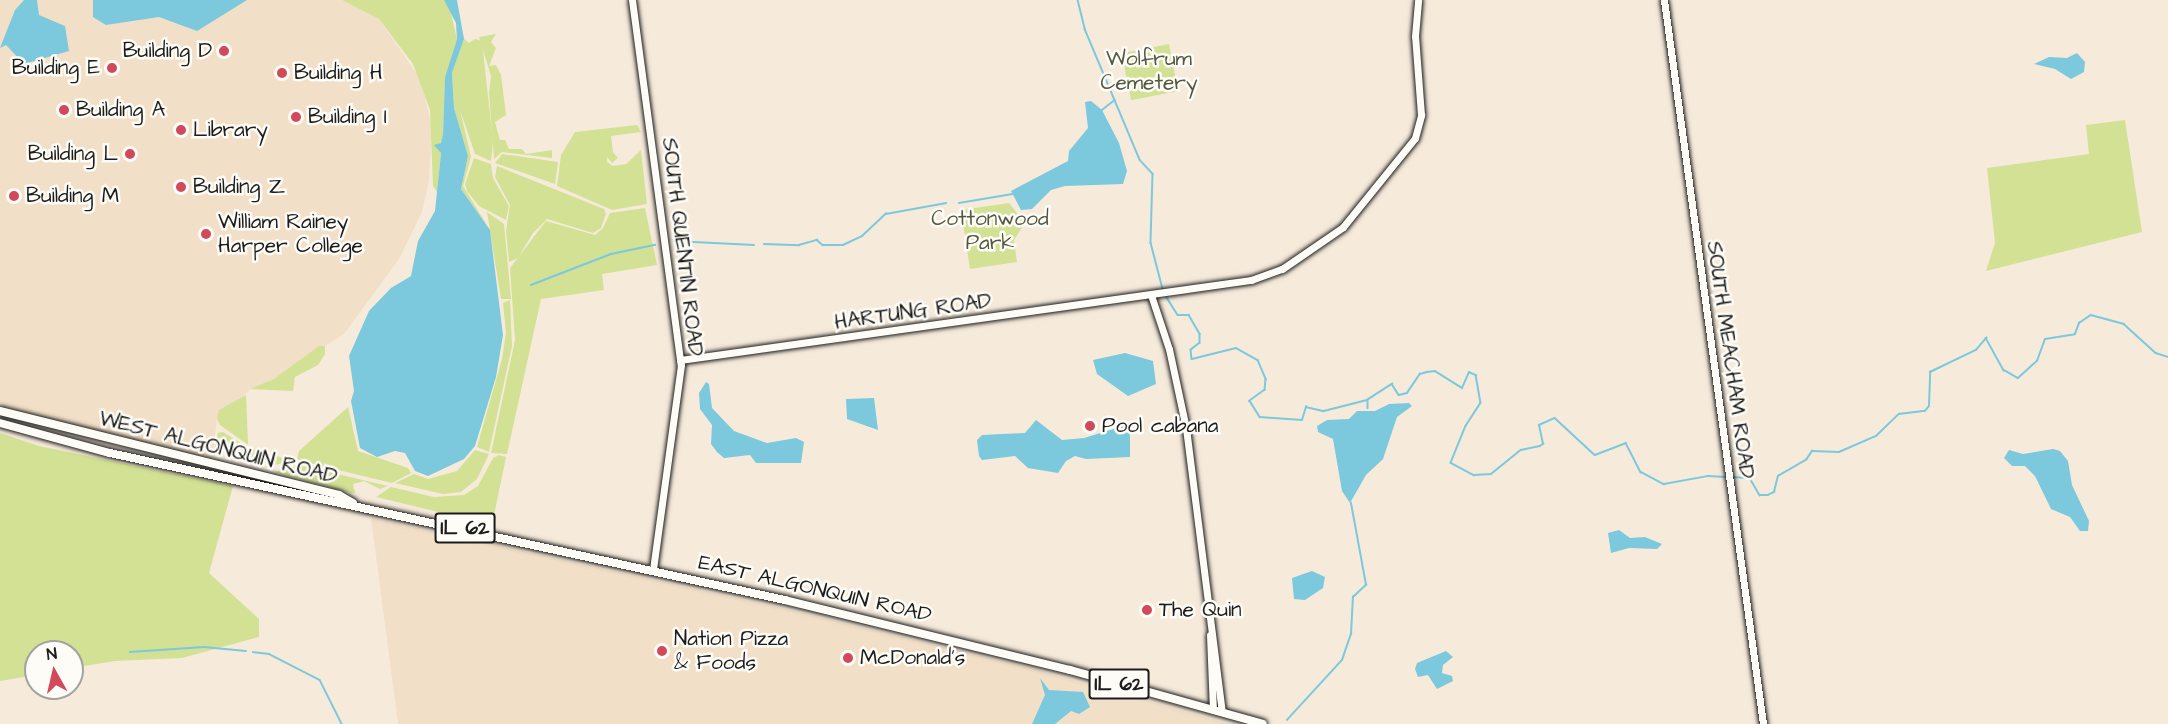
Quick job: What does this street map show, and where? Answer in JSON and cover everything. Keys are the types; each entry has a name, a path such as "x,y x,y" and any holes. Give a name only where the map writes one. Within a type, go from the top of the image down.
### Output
{"main road":[{"name":"WEST ALGONQUIN ROAD","path":"0,411 339,495 354,504"},
{"name":"WEST ALGONQUIN ROAD","path":"0,423 110,453 341,504 354,504"},
{"name":"EAST ALGONQUIN ROAD","path":"354,504 652,570 1021,657 1263,724"},
{"path":"1230,724 1241,718"}],"street":[{"name":"SOUTH QUENTIN ROAD","path":"632,0 680,360 652,570"},
{"name":"HARTUNG ROAD","path":"680,360 1151,295 1265,275 1310,253 1343,227 1419,130 1415,36 1418,0"},
{"name":"SOUTH MEACHAM ROAD","path":"1664,0 1763,724"},
{"path":"1151,295 1169,350 1186,428 1210,635 1222,712"},
{"path":"1210,635 1213,710"}],"shaded area":[{"name":"William Rainey Harper College","path":"0,0 342,0 379,19 421,80 432,128 429,181 422,212 399,259 344,334 274,379 251,389 217,419 212,460 0,407"},
{"path":"371,518 777,607 1033,669 1229,724 398,724"}],"green space":[{"path":"342,0 444,0 450,9 457,39 445,77 443,134 441,144 436,146 441,153 437,192 433,186 430,110 413,64 379,19"},
{"path":"496,34 491,42 496,48 489,66 496,65 501,75 506,115 495,122 500,140 505,140 509,149 522,149 526,154 552,150 552,158 502,152 494,159 489,93 491,76 479,37"},
{"path":"464,39 469,43 475,39 482,41 493,142 491,161 475,154 460,110 471,157 463,186 490,230 461,189 468,156 454,108 452,73"},
{"name":"Wolfrum Cemetery","path":"1169,44 1178,91 1131,100 1122,53"},
{"path":"2125,120 2142,232 1986,271 1995,243 1987,168 2089,154 2086,125"},
{"path":"637,125 641,132 611,136 613,152 618,158 612,163 607,157 607,162 613,166 626,164 641,150 647,204 612,210 557,186 561,155 575,132"},
{"path":"502,154 558,162 555,184 495,163"},
{"path":"474,158 491,164 493,178 509,206 506,220 479,206 467,191 465,184"},
{"path":"497,166 604,209 606,214 601,228 593,233 547,219 533,233 518,258 509,262 506,231 510,205 495,177"},
{"name":"Cottonwood Park","path":"1009,203 1025,223 1014,240 1017,262 970,269 961,210"},
{"path":"645,208 657,265 602,274 604,290 541,299 507,454 491,453 515,340 510,268 546,221 595,235 603,228 610,213"},
{"path":"487,212 504,224 511,299 501,299"},
{"path":"510,300 512,346 489,452 477,447 502,359 506,333 503,303"},
{"path":"319,346 325,346 325,354 318,365 295,377 293,391 250,389 274,379"},
{"path":"246,395 248,444 220,425 217,419 219,410"},
{"path":"348,407 358,451 408,468 411,473 392,483 297,460 299,451"},
{"path":"223,432 245,446 283,458 284,463 274,465 214,450 218,433"},
{"path":"0,433 39,446 233,486 209,573 259,619 259,637 182,658 115,661 84,666 84,640 24,640 24,677 0,681"},
{"path":"475,450 489,454 477,479 461,492 443,494 395,483 414,474 428,479 457,471"},
{"path":"499,455 506,457 492,525 376,497 391,487 434,497 464,495 478,486 493,458"},
{"path":"300,465 388,486 380,489 364,481 353,484 355,493 351,493 274,472"}],"water":[{"path":"24,0 37,0 39,15 65,26 69,51 24,64 6,45 0,48 15,10"},
{"path":"93,0 247,0 197,31 159,17 106,25 93,17"},
{"path":"444,0 457,0 464,39 452,73 454,108 468,156 461,189 490,230 503,335 496,377 475,446 464,459 428,476 415,471 405,453 395,451 377,457 360,448 351,401 354,391 349,356 369,311 391,288 411,276 418,241 435,211 441,153 434,145 441,143 443,134 445,77 457,39 456,23"},
{"path":"2077,53 2085,62 2084,72 2071,79 2055,69 2034,64 2049,57 2067,58"},
{"path":"1091,101 1102,110 1119,143 1127,171 1123,184 1065,186 1051,190 1032,209 1021,210 1011,191 1068,161 1069,151 1088,128 1085,102"},
{"path":"1125,353 1153,361 1156,384 1128,396 1097,374 1093,360"},
{"path":"706,382 709,384 712,408 734,431 767,443 796,438 804,442 801,463 756,463 750,455 724,458 711,444 712,425 700,409 699,393"},
{"path":"874,398 878,430 847,419 846,399"},
{"path":"1409,403 1412,406 1397,417 1383,459 1366,475 1350,503 1342,491 1333,439 1318,432 1317,426 1327,420 1349,419 1357,411 1375,411 1389,404"},
{"path":"1036,420 1062,440 1084,438 1130,424 1130,457 1086,459 1075,456 1066,461 1058,473 1028,468 1015,456 982,460 979,456 977,440 982,435 1025,433"},
{"path":"2053,449 2060,451 2068,461 2072,485 2089,521 2088,531 2080,531 2070,517 2051,509 2035,476 2025,466 2012,466 2004,458 2009,450 2023,454"},
{"path":"1619,530 1630,538 1645,537 1662,544 1657,549 1629,548 1611,553 1608,533"},
{"path":"1312,571 1325,577 1323,588 1305,600 1294,599 1292,578"},
{"path":"1446,651 1453,657 1443,665 1442,673 1452,676 1453,681 1437,689 1428,675 1418,677 1415,669 1417,663"},
{"path":"1040,678 1049,690 1083,692 1090,707 1079,714 1071,711 1055,724 1032,724 1045,695"}],"waterway":[{"path":"1078,0 1085,29 1140,160 1153,174 1151,243 1163,289"},
{"path":"1102,110 1115,100"},
{"path":"959,203 1012,194"},
{"path":"764,244 799,245 817,240 823,245 843,245 862,236 886,214 946,203"},
{"path":"674,241 754,245"},
{"path":"531,285 611,254 655,245"},
{"path":"1166,296 1178,315 1189,315 1200,334 1200,343 1191,350 1192,359 1236,348 1258,360 1266,379 1265,390 1250,401 1260,417 1302,420 1306,407 1324,411 1367,400 1392,384 1399,395 1407,393 1420,374 1427,372 1435,371 1462,388 1469,372 1476,375 1481,403 1466,426 1451,463 1474,475 1491,474 1521,450 1543,444 1539,425 1555,418 1595,455 1626,443 1641,472 1664,484 1708,476 1726,477"},
{"path":"1731,477 1750,478 1760,495 1768,495 1774,492 1778,476 1806,460 1812,451 1839,452 1876,436 1899,414 1925,411 1929,406 1930,372 1976,350 1986,338 2004,370 2018,378 2037,361 2045,339 2075,334 2079,323 2091,315 2124,324 2156,353 2168,357"},
{"path":"1368,400 1368,408"},
{"path":"1287,720 1342,660 1351,634 1353,597 1366,585 1351,503"},
{"path":"130,652 204,647 246,651"},
{"path":"253,652 269,654 320,680 342,724"}],"place":[{"name":"Building D","path":"224,51"},
{"name":"Building E","path":"112,68"},
{"name":"Building H","path":"282,73"},
{"name":"Building A","path":"64,110"},
{"name":"Building I","path":"296,117"},
{"name":"Library","path":"181,130"},
{"name":"Building L","path":"130,154"},
{"name":"Building Z","path":"181,187"},
{"name":"Building M","path":"14,196"},
{"name":"William Rainey Harper College","path":"206,234"},
{"name":"Pool cabana","path":"1090,426"},
{"name":"The Quin","path":"1147,610"},
{"name":"Nation Pizza & Foods","path":"662,651"},
{"name":"McDonald's","path":"848,658"}]}
